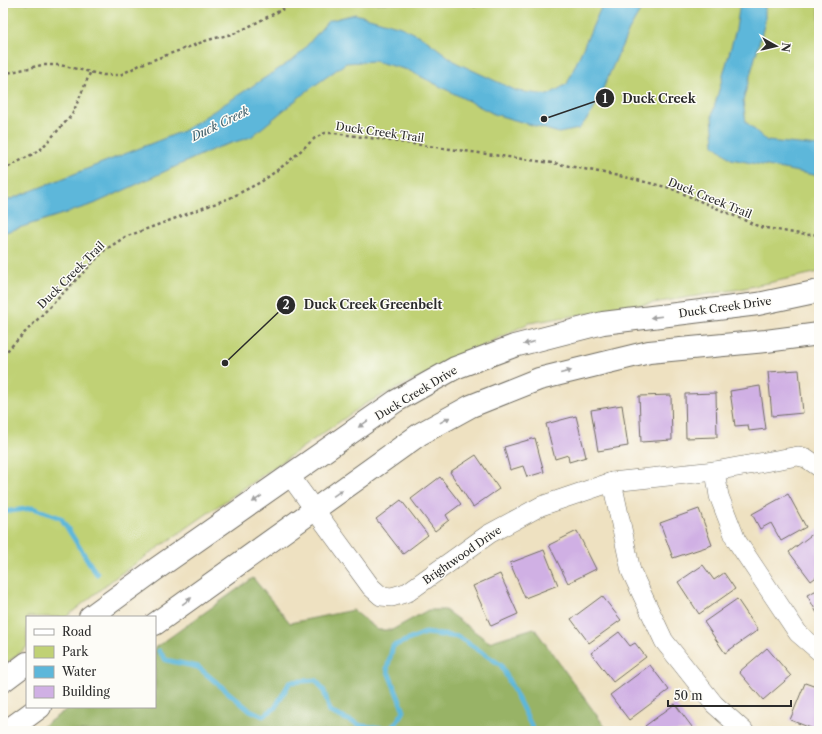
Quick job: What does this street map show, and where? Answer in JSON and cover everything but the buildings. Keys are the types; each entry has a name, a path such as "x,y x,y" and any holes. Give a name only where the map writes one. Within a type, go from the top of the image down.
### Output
{"main road":[{"name":"Duck Creek Drive","path":"91,616 156,569 396,402 455,368 514,346 603,323 758,304 819,291"},
{"path":"156,623 420,434 471,406 538,379 649,352 766,341 819,334"},
{"path":"3,680 26,664"},
{"path":"7,731 39,708"}],"street":[{"name":"Brightwood Drive","path":"290,476 371,587 381,596 392,597 408,592 489,534 541,506 612,482 715,471 798,456 813,462"},
{"path":"715,471 719,496 736,540 798,633 819,651"},
{"path":"612,482 631,571 664,641 714,704 744,731"}],"path":[{"path":"3,74 42,65 60,65 103,75 120,75 142,64 208,40 236,33 295,3"},
{"path":"438,3 471,8 494,3"},
{"path":"3,170 40,150 72,115 91,73"},
{"name":"Duck Creek Trail","path":"3,355 105,250 125,237 230,198 261,182 315,138 325,133 559,164 622,176 670,188 760,227 806,235 819,234"}],"green space":[{"path":"3,3 819,3 819,272 740,289 529,323 365,404 116,577 67,616 26,616 26,648 3,666"},
{"path":"253,578 290,623 353,610 378,630 392,630 428,610 445,610 489,642 534,628 608,731 36,731 69,708 156,708 156,647"}],"water":[{"path":"603,3 645,3 629,30 593,111 579,129 559,133 494,114 408,70 374,61 346,63 307,91 251,137 216,148 94,204 3,233 3,202 183,131 297,57 328,21 355,14 401,27 422,37 457,63 517,91 548,95 567,84"},
{"path":"740,3 765,3 765,22 743,101 746,122 767,141 819,146 819,176 731,159 714,145 712,115 736,29"}],"waterway":[{"path":"3,512 33,508 61,518 97,574"},
{"path":"159,651 166,660 198,667 248,709 263,716 275,708 290,682 316,680 324,691 330,712 362,726 392,729 404,711 387,669 393,646 425,633 459,637 501,665 534,731"}],"place":[{"name":"Duck Creek","path":"544,119"},
{"name":"Duck Creek Greenbelt","path":"225,363"}]}
